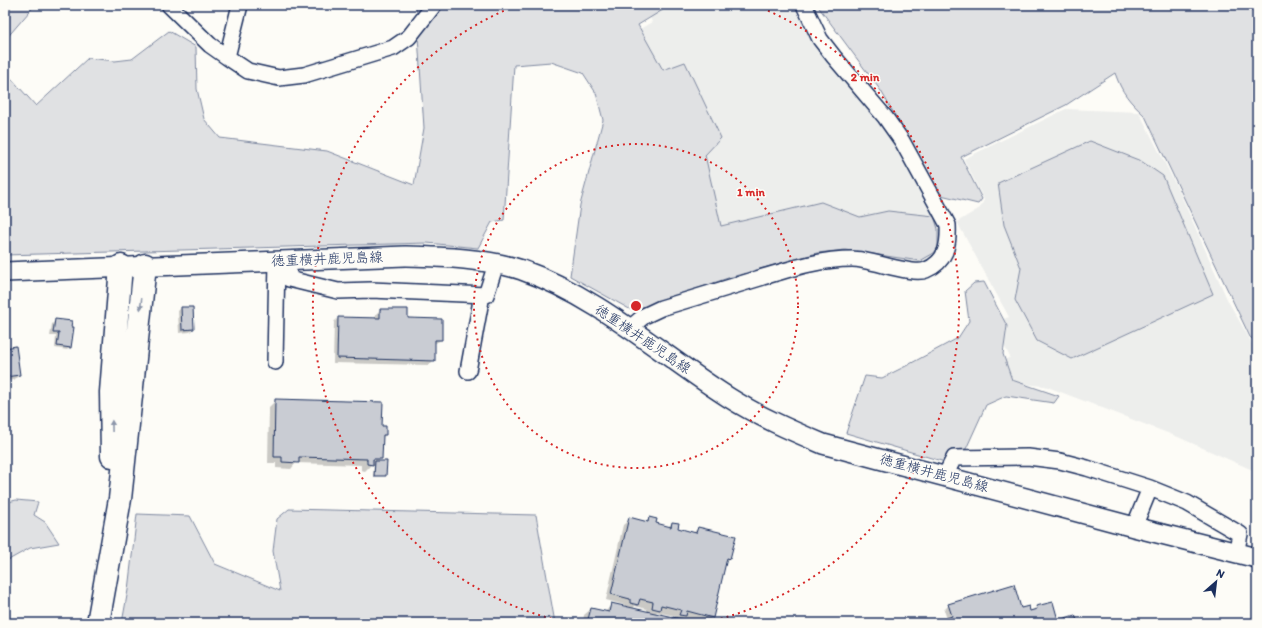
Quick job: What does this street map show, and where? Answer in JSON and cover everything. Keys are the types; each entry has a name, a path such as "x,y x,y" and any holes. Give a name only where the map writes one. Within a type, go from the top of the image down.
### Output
{"highway":[{"path":"98,623 120,499 145,265"},
{"path":"115,521 111,392 120,266"}],"main road":[{"name":"徳重横井鹿児島線","path":"5,272 120,266 405,256 440,257 496,264 521,270 542,278 585,300 630,328 728,397 782,427 823,444 1236,554 1257,558"}],"street":[{"path":"169,5 210,45 248,71 279,78 304,75 393,48 409,37 434,5"},
{"path":"227,57 240,5"},
{"path":"630,328 644,316 661,308 815,262 853,259 871,260 910,271 924,271 936,265 945,253 949,240 948,225 902,141 886,117 820,39 804,5"},
{"path":"283,260 289,279 338,291 371,290 482,295 486,295 496,264"},
{"path":"276,362 283,260"},
{"path":"468,371 482,295"},
{"path":"945,476 954,458 1028,457 1067,463 1150,488 1186,503 1240,534 1236,554"},
{"path":"1134,527 1150,488"}],"shaded area":[{"path":"5,5 35,5 5,40"},
{"path":"416,5 666,5 666,8 638,25 663,70 685,62 721,138 705,155 721,226 821,202 860,217 888,211 934,216 938,229 938,247 934,253 920,261 845,250 817,253 728,278 633,311 570,276 580,205 603,120 596,93 583,73 551,62 514,65 504,220 492,222 478,248 427,243 5,255 5,56 10,77 36,106 88,58 115,61 132,59 169,31 196,47 197,89 204,119 220,138 327,151 414,185 424,128"},
{"path":"644,5 798,5 822,54 895,144 909,166 942,234 941,245 935,255 926,262 914,264 874,254 827,254 807,257 734,278 709,200 633,33 652,22"},
{"path":"817,5 1257,5 1257,343 1250,337 1145,116 1135,106 1120,86 1115,73 1066,105 961,157 982,199 978,204 941,195 881,91"},
{"path":"1066,109 1139,112 1179,191 1228,301 1252,343 1257,347 1257,472 1178,437 1045,386 1020,384 980,396 1000,363 1010,357 993,323 1009,317 957,222 980,208 984,200 964,159"},
{"path":"1090,141 1141,161 1163,176 1213,294 1072,359 1037,341 1015,300 1021,268 1004,225 998,183"},
{"path":"984,282 1007,326 1003,354 1012,380 1059,396 1054,403 1006,396 986,405 966,449 951,450 945,462 846,433 865,376 882,378 958,338 969,321 965,291 974,283"},
{"path":"16,500 38,502 34,515 45,522 59,543 30,548 5,562 5,503"},
{"path":"289,509 536,515 555,623 122,623 128,590 137,514 190,516 215,564 280,591 273,551 277,519"}],"building":[{"path":"181,307 193,307 194,329 182,330"},
{"path":"380,309 408,309 408,318 442,319 442,340 435,340 435,361 337,358 338,317 380,318"},
{"path":"55,319 72,321 71,327 74,327 71,348 57,346 59,333 53,333"},
{"path":"16,346 20,375 5,377 5,348"},
{"path":"275,399 383,402 382,426 386,426 386,435 383,435 382,459 373,459 373,465 367,464 367,459 299,457 299,463 282,462 282,457 274,457"},
{"path":"375,461 387,461 386,476 374,476"},
{"path":"629,517 648,522 649,517 657,519 656,523 671,527 672,522 679,523 678,528 696,533 698,527 736,536 730,559 727,558 713,618 687,611 686,616 679,615 681,610 661,605 660,610 652,608 653,602 640,599 638,605 630,603 630,599 611,594"},
{"path":"1014,584 1021,608 1029,606 1030,611 1037,609 1036,606 1053,602 1058,620 1075,615 1078,623 948,623 947,618 952,616 948,604"},
{"path":"611,603 699,623 587,623 591,608 609,612"}]}
